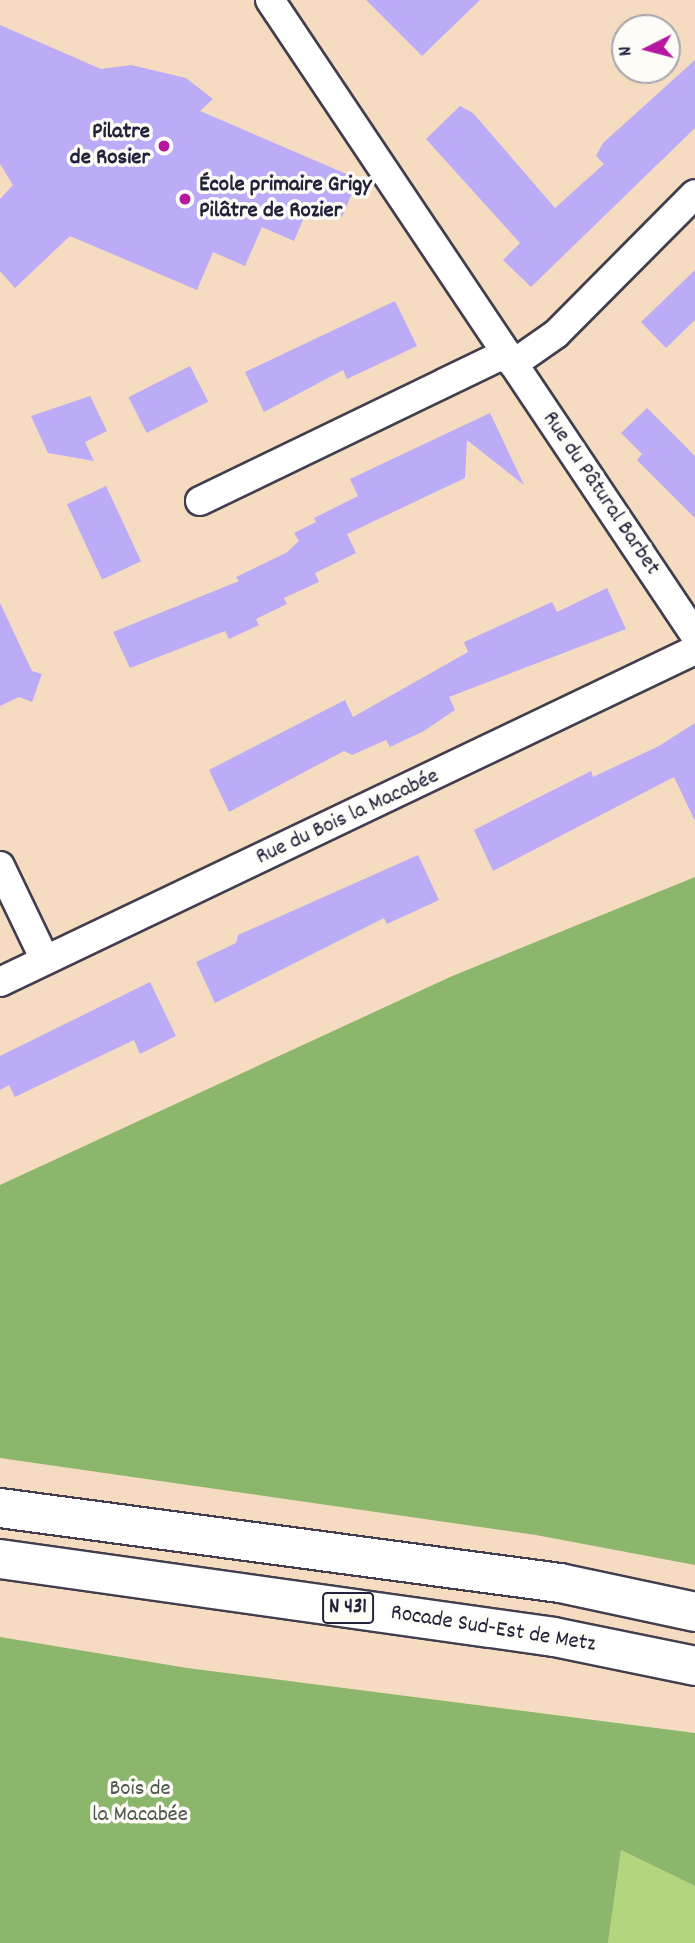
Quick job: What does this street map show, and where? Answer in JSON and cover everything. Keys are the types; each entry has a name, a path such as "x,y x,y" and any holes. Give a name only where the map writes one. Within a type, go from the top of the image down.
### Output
{"highway":[{"name":"N 431","path":"0,1508 560,1583 695,1612"},
{"name":"Rocade Sud-Est de Metz","path":"0,1559 554,1637 695,1666"}],"street":[{"name":"Rue du Pâtural Barbet","path":"270,0 695,635"},
{"path":"201,501 509,359 556,334 695,194"},
{"name":"Rue du Bois la Macabée","path":"0,982 695,650"},
{"path":"0,866 45,960"}],"green space":[{"path":"695,877 695,1565 536,1535 0,1458 0,1185 450,977"},
{"name":"Bois de la Macabée","path":"0,1637 187,1668 695,1733 695,1886 621,1850 608,1943 0,1943"},
{"path":"621,1850 695,1886 695,1943 608,1943"}],"building":[{"path":"366,0 480,0 422,56"},
{"name":"École primaire Grigy Pilâtre de Rozier","path":"0,25 101,69 131,65 186,78 213,99 200,111 358,179 342,217 310,203 294,241 262,227 245,266 213,252 197,290 70,236 15,288 0,271 0,199 13,185 0,164"},
{"path":"695,60 695,128 531,287 503,260 520,243 426,139 460,106 473,113 555,208 604,164 596,156 603,143 668,84 681,84 681,73"},
{"path":"695,270 695,320 666,348 641,322"},
{"path":"395,301 417,346 347,379 343,370 264,412 245,372"},
{"path":"190,366 208,402 147,433 129,397"},
{"path":"90,396 107,431 85,442 94,461 48,453 31,416"},
{"path":"647,408 695,456 695,518 637,460 642,454 621,433"},
{"path":"490,413 524,485 467,440 465,478 347,534 356,553 315,573 319,582 284,598 287,604 256,619 259,625 229,639 225,631 130,668 113,632 239,581 236,577 286,553 299,541 294,533 316,522 314,518 358,496 350,479"},
{"path":"106,486 141,561 102,579 67,504"},
{"path":"607,588 626,629 449,697 455,710 424,731 390,747 386,740 352,755 344,751 229,812 209,770 345,700 353,717 468,652 464,642 552,602 557,612"},
{"path":"0,603 32,671 42,674 32,702 19,697 0,706"},
{"path":"695,723 695,821 674,777 493,871 474,830 591,771 593,777 659,746"},
{"path":"418,855 439,900 387,924 384,918 215,1003 196,962 236,943 238,935"},
{"path":"150,982 176,1036 140,1054 134,1040 15,1097 9,1085 0,1090 0,1056"}],"place":[{"name":"Pilatre de Rosier","path":"164,146"},
{"name":"École primaire Grigy Pilâtre de Rozier","path":"185,199"}]}
